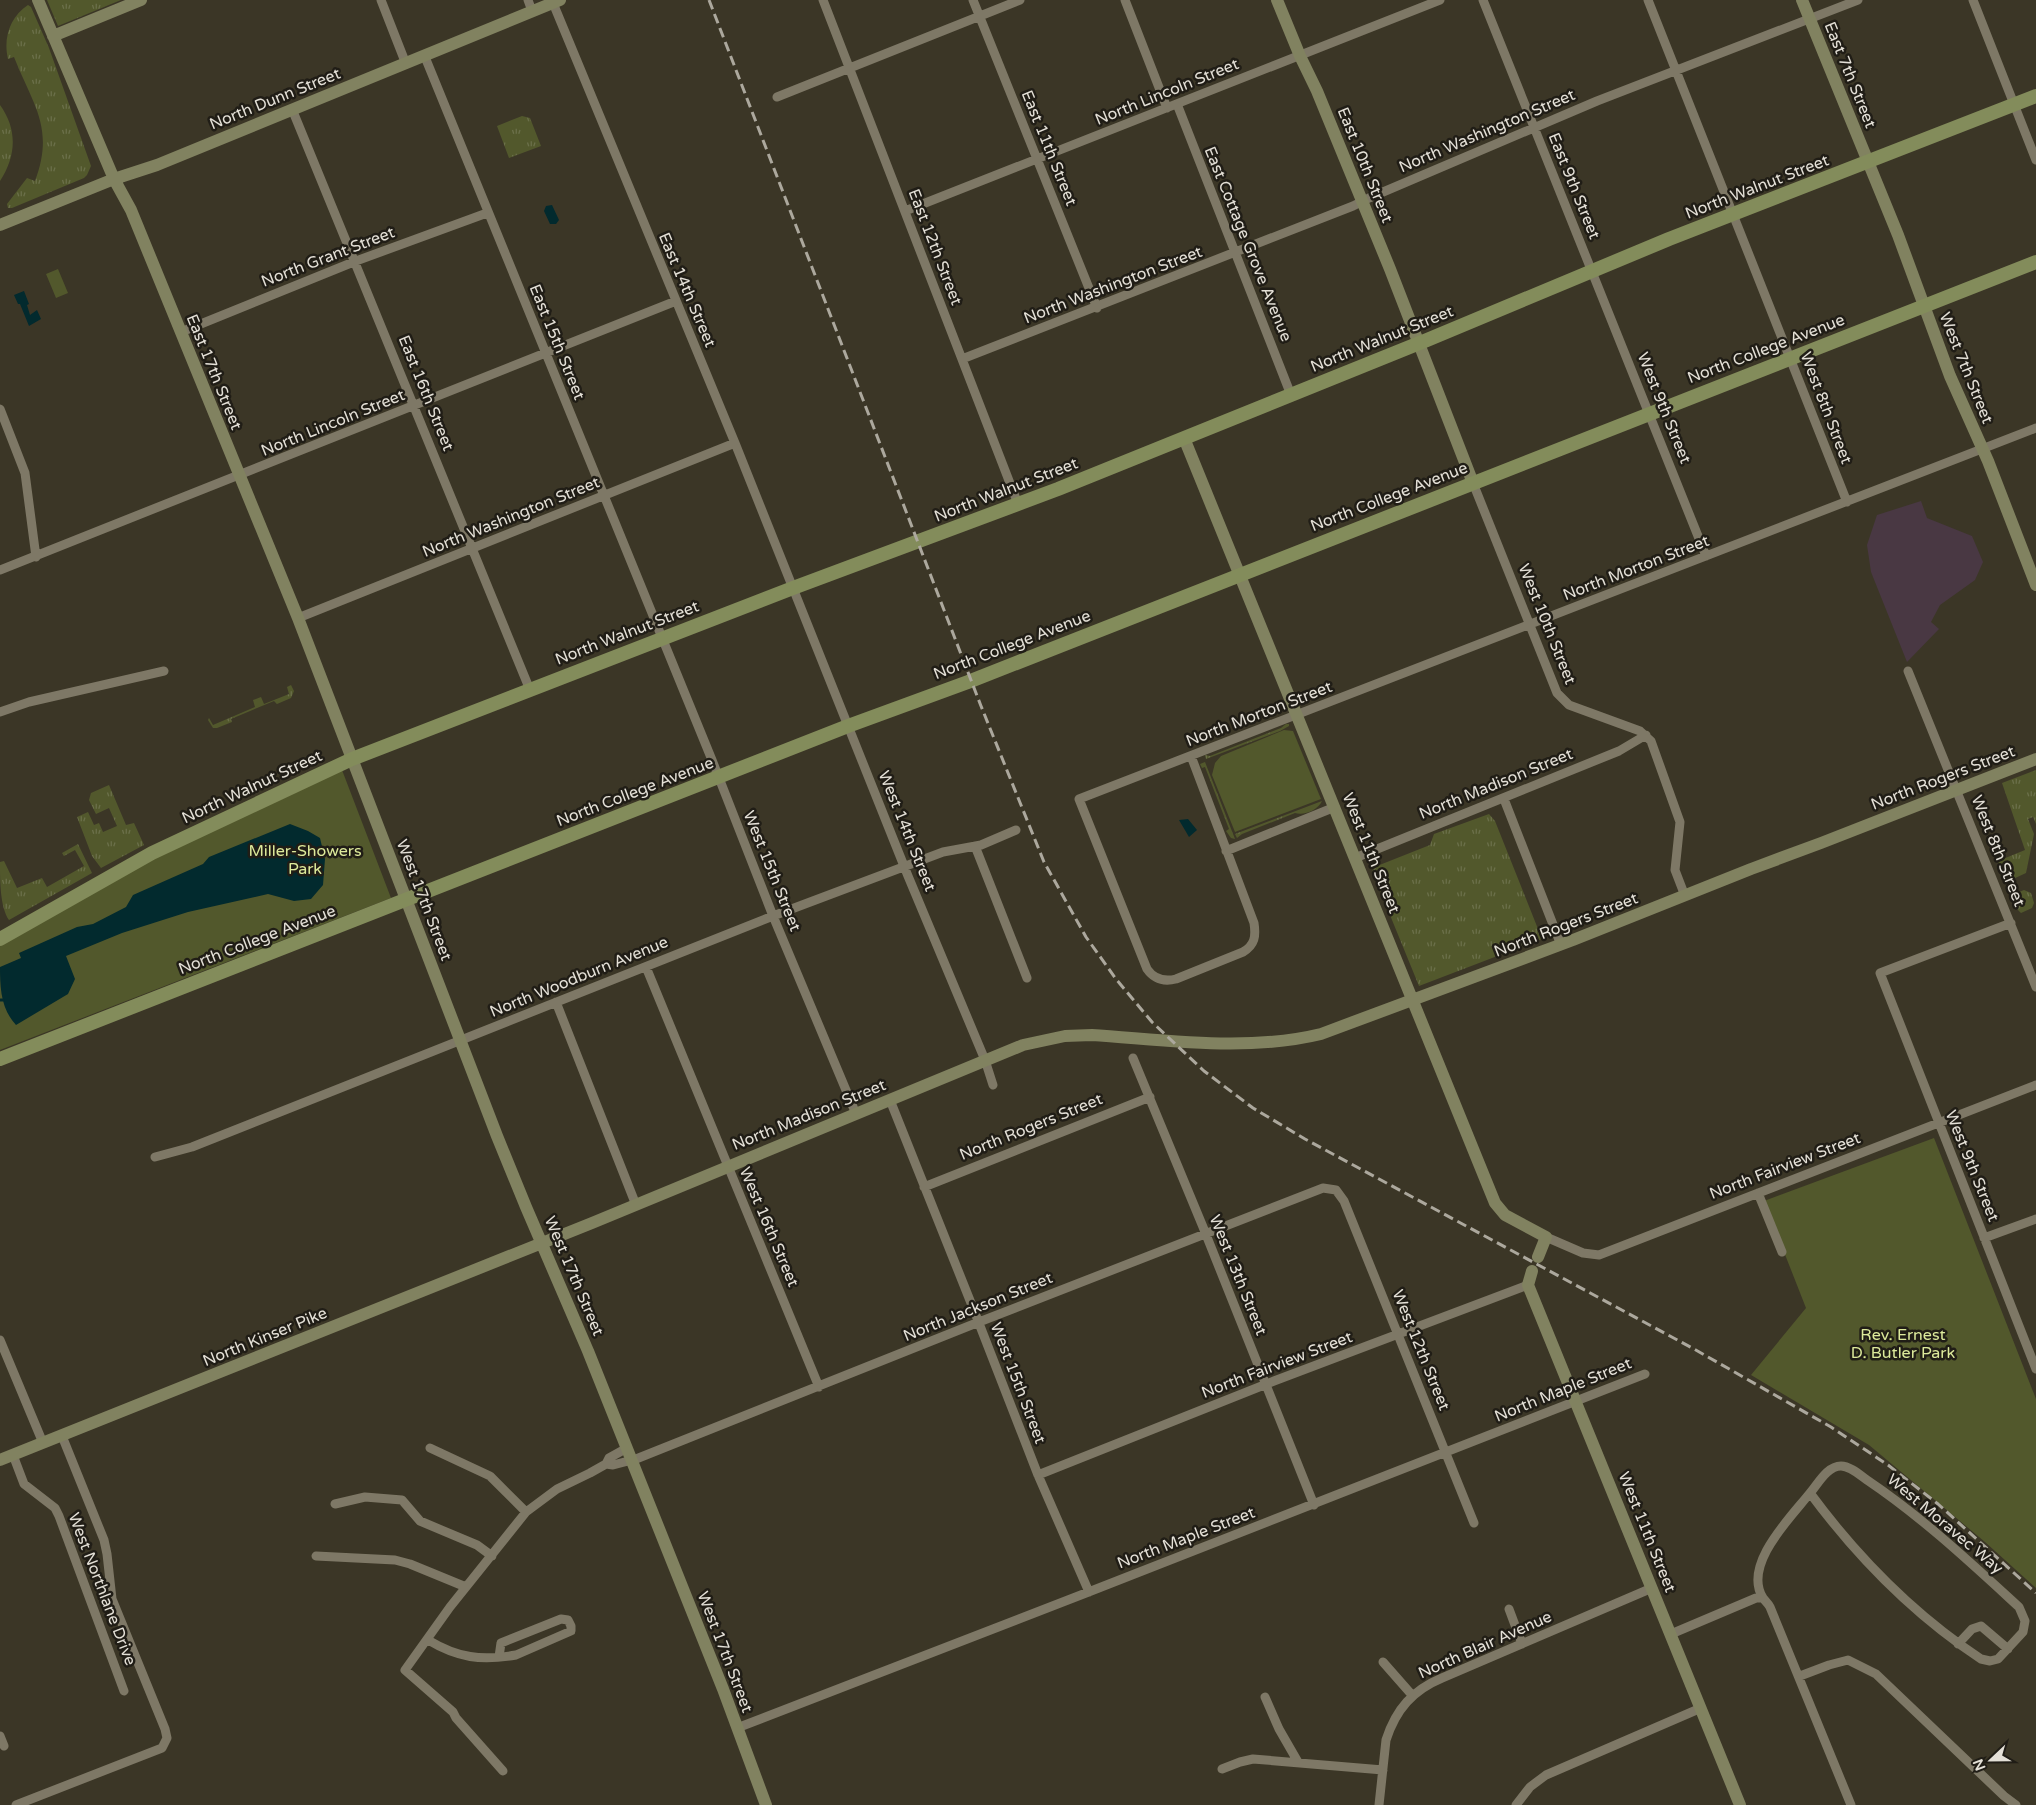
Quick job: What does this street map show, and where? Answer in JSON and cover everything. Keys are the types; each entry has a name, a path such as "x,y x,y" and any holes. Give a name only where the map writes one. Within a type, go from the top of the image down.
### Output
{"main road":[{"name":"North Walnut Street","path":"0,936 152,853 352,759 792,588 1018,504 1418,344 1731,214 1869,163 2036,96"},
{"name":"North College Avenue","path":"0,1059 848,726 968,682 2036,262"}],"street":[{"name":"East 17th Street","path":"38,0 114,179 131,210 298,618 352,759"},
{"path":"53,36 141,0"},
{"path":"381,0 406,64"},
{"name":"East 12th Street","path":"823,0 1018,504"},
{"name":"East 11th Street","path":"973,0 1096,308"},
{"path":"778,97 1020,0"},
{"path":"1125,0 1166,108"},
{"name":"East 10th Street","path":"1277,0 1317,91 1418,344"},
{"name":"North Lincoln Street","path":"905,212 1440,0"},
{"name":"East 9th Street","path":"1483,0 1592,271"},
{"name":"West 8th Street","path":"1648,0 1731,214 1791,358 1847,502"},
{"name":"East 7th Street","path":"1802,0 1869,163"},
{"name":"North Washington Street","path":"962,359 1236,253 1362,202 1597,101 1858,0"},
{"path":"1973,0 2036,160"},
{"name":"North Dunn Street","path":"0,225 114,179 157,165 425,57 530,6 556,2"},
{"name":"East 14th Street","path":"556,2 792,588"},
{"name":"East 15th Street","path":"425,57 662,638"},
{"name":"East Cottage Grove Avenue","path":"1177,104 1291,395"},
{"name":"East 16th Street","path":"292,109 530,690"},
{"name":"West 7th Street","path":"1869,163 1950,376 1983,450 2036,585"},
{"name":"North Grant Street","path":"181,332 487,212"},
{"name":"West 9th Street","path":"1592,271 1706,556"},
{"name":"North Lincoln Street","path":"0,570 676,301"},
{"name":"West 10th Street","path":"1418,344 1557,693 1562,699 1577,708 1640,731 1646,735"},
{"path":"0,409 25,474 36,557"},
{"name":"North Morton Street","path":"1226,851 1254,923 1255,935 1251,947 1176,979 1168,981 1158,978 1147,969 1079,799 2036,428"},
{"name":"West 11th Street","path":"1184,438 1497,1208 1505,1215 1546,1237"},
{"name":"North Washington Street","path":"298,618 735,443"},
{"name":"West 14th Street","path":"792,588 994,1085"},
{"name":"West 15th Street","path":"662,638 773,916 856,1114"},
{"path":"0,712 29,702 164,671"},
{"name":"West 8th Street","path":"1908,671 1958,790 2036,987"},
{"path":"1646,735 1651,741 1680,822 1676,870 1685,896"},
{"name":"North Madison Street","path":"1355,858 1504,799 1618,751 1646,735"},
{"path":"1191,756 1226,851 1335,807"},
{"name":"West 17th Street","path":"352,759 460,1040 542,1243 570,1306 766,1805"},
{"name":"North Rogers Street","path":"1092,1035 1263,1044 1293,1041 1321,1034 1561,945 2036,759"},
{"path":"1504,799 1561,945"},
{"name":"North Woodburn Avenue","path":"155,1157 192,1147 773,916 904,866 943,852 974,846 1016,830"},
{"path":"974,846 1027,978"},
{"name":"West 9th Street","path":"2011,924 1880,973 2035,1365"},
{"name":"West 16th Street","path":"646,967 819,1387"},
{"path":"556,1002 636,1205"},
{"name":"North Madison Street","path":"542,1243 1024,1045 1066,1036 1092,1035"},
{"name":"West 13th Street","path":"1133,1058 1314,1504"},
{"name":"North Fairview Street","path":"1546,1237 1583,1253 1599,1256 2036,1085"},
{"name":"North Rogers Street","path":"924,1187 1150,1097"},
{"name":"West 15th Street","path":"890,1100 1038,1475 1089,1592"},
{"name":"North Jackson Street","path":"526,1512 557,1489 606,1464 609,1458 629,1454 819,1387 979,1322 1323,1188 1336,1190"},
{"name":"West 12th Street","path":"1336,1190 1344,1201 1474,1523"},
{"path":"1758,1193 1782,1252"},
{"path":"1984,1238 2036,1219"},
{"path":"1538,1257 1546,1237"},
{"name":"North Kinser Pike","path":"0,1460 542,1243"},
{"path":"1528,1285 1532,1272"},
{"name":"West 11th Street","path":"1528,1285 1740,1805"},
{"name":"North Fairview Street","path":"1038,1475 1266,1384 1528,1285"},
{"path":"0,1340 43,1443"},
{"name":"North Maple Street","path":"737,1728 1645,1374"},
{"path":"16,1805 162,1748 167,1738 112,1599 108,1554 104,1540 62,1436"},
{"path":"430,1448 490,1476 526,1512 404,1670 453,1712 456,1718 503,1771"},
{"name":"West Northlane Drive","path":"12,1455 24,1484 55,1508 59,1516 124,1691"},
{"name":"West Moravec Way","path":"1810,1493 1835,1526 1875,1572 1929,1622 1981,1659 1987,1661 1998,1658 2023,1632 2025,1626 2023,1614 2019,1607 1946,1540 1881,1489 1849,1468 1841,1466 1829,1470 1810,1493 1774,1538 1761,1561 1758,1574 1763,1598 1770,1607 1800,1676 1851,1805"},
{"path":"335,1504 364,1497 402,1500 420,1521 477,1545 492,1556"},
{"path":"316,1556 395,1560 410,1564 466,1588"},
{"name":"North Blair Avenue","path":"1379,1805 1386,1740 1389,1730 1398,1711 1412,1696 1429,1683 1652,1588"},
{"path":"1671,1634 1756,1598 1763,1598"},
{"path":"1509,1609 1522,1644"},
{"path":"428,1640 465,1656 499,1657 516,1655 571,1631 571,1626 568,1620 561,1619 501,1643 499,1657"},
{"path":"1958,1644 1972,1629 1981,1626 2008,1649"},
{"path":"1800,1676 1848,1660 1876,1674 2016,1805"},
{"path":"1383,1662 1412,1696"},
{"path":"1265,1697 1279,1729 1298,1762"},
{"path":"1516,1805 1530,1787 1546,1775 1701,1708"},
{"path":"0,1736 4,1746"},
{"path":"1222,1769 1252,1759 1383,1770"}],"shaded area":[{"path":"1921,501 1927,518 1972,536 1983,562 1975,580 1940,605 1931,622 1939,629 1907,662 1871,572 1867,545 1877,515"}],"green space":[{"path":"47,0 121,0 58,26"},
{"path":"28,5 31,7 49,48 91,166 84,178 8,208 7,204 27,178 35,181 41,162 43,146 42,131 34,103 14,57 8,59 6,43 12,22"},
{"path":"0,105 10,124 13,143 9,162 0,181"},
{"path":"522,116 530,118 541,146 509,158 497,126"},
{"path":"58,269 68,293 56,298 46,274"},
{"path":"291,685 294,691 291,698 277,704 274,701 231,719 232,722 217,728 213,728 208,720 209,718 213,725 255,707 253,700 261,697 264,704 289,694 287,687"},
{"path":"1289,724 1289,726 1280,731 1206,759 1205,755 1210,756 1281,728"},
{"path":"1284,730 1293,731 1321,799 1235,832 1212,775 1215,763 1221,756"},
{"path":"1205,762 1235,839 1231,838 1226,831 1229,829 1205,767 1202,768 1200,764"},
{"name":"Miller-Showers Park","path":"342,770 391,898 0,1050 0,945 156,857"},
{"path":"2036,770 2036,824 2033,817 2028,819 2034,834 2026,873 2013,879 2005,877 1998,861 2025,850 2002,783"},
{"path":"109,785 126,825 134,823 144,845 101,868 92,856 77,817 88,812 94,825 99,823 103,832 117,826 109,808 96,814 89,800 91,793"},
{"path":"1322,801 1310,811 1302,814 1295,813 1242,834 1237,838 1235,834"},
{"path":"1489,814 1495,821 1542,939 1419,986 1372,871 1377,866 1430,845 1434,834"},
{"path":"78,844 92,873 9,920 2,901 0,862 4,861 17,888 42,878 47,887 84,866 75,850 64,856 62,853"},
{"path":"2024,890 2031,893 2034,903 2032,908 2021,913 2012,895"},
{"name":"Rev. Ernest D. Butler Park","path":"1934,1138 2036,1399 2036,1588 1985,1542 1869,1445 1751,1375 1806,1308 1764,1201"}],"water":[{"path":"552,205 559,220 556,224 550,224 544,211 546,206"},
{"path":"24,291 29,304 27,305 30,315 37,310 41,319 29,326 14,295"},
{"path":"1188,819 1197,830 1189,837 1179,820"},
{"path":"290,824 320,838 325,859 323,885 311,899 294,901 268,894 188,912 122,933 66,956 75,979 68,994 16,1025 11,1019 2,998 0,967 21,958 19,953 77,927 93,924 126,907 133,895 203,864 209,857"}],"railway":[{"path":"709,0 981,706 1044,862 1086,937 1116,979 1152,1022 1204,1071 1253,1108 1305,1139 1694,1349 1831,1427 1888,1465 1938,1504 2036,1593"}]}
